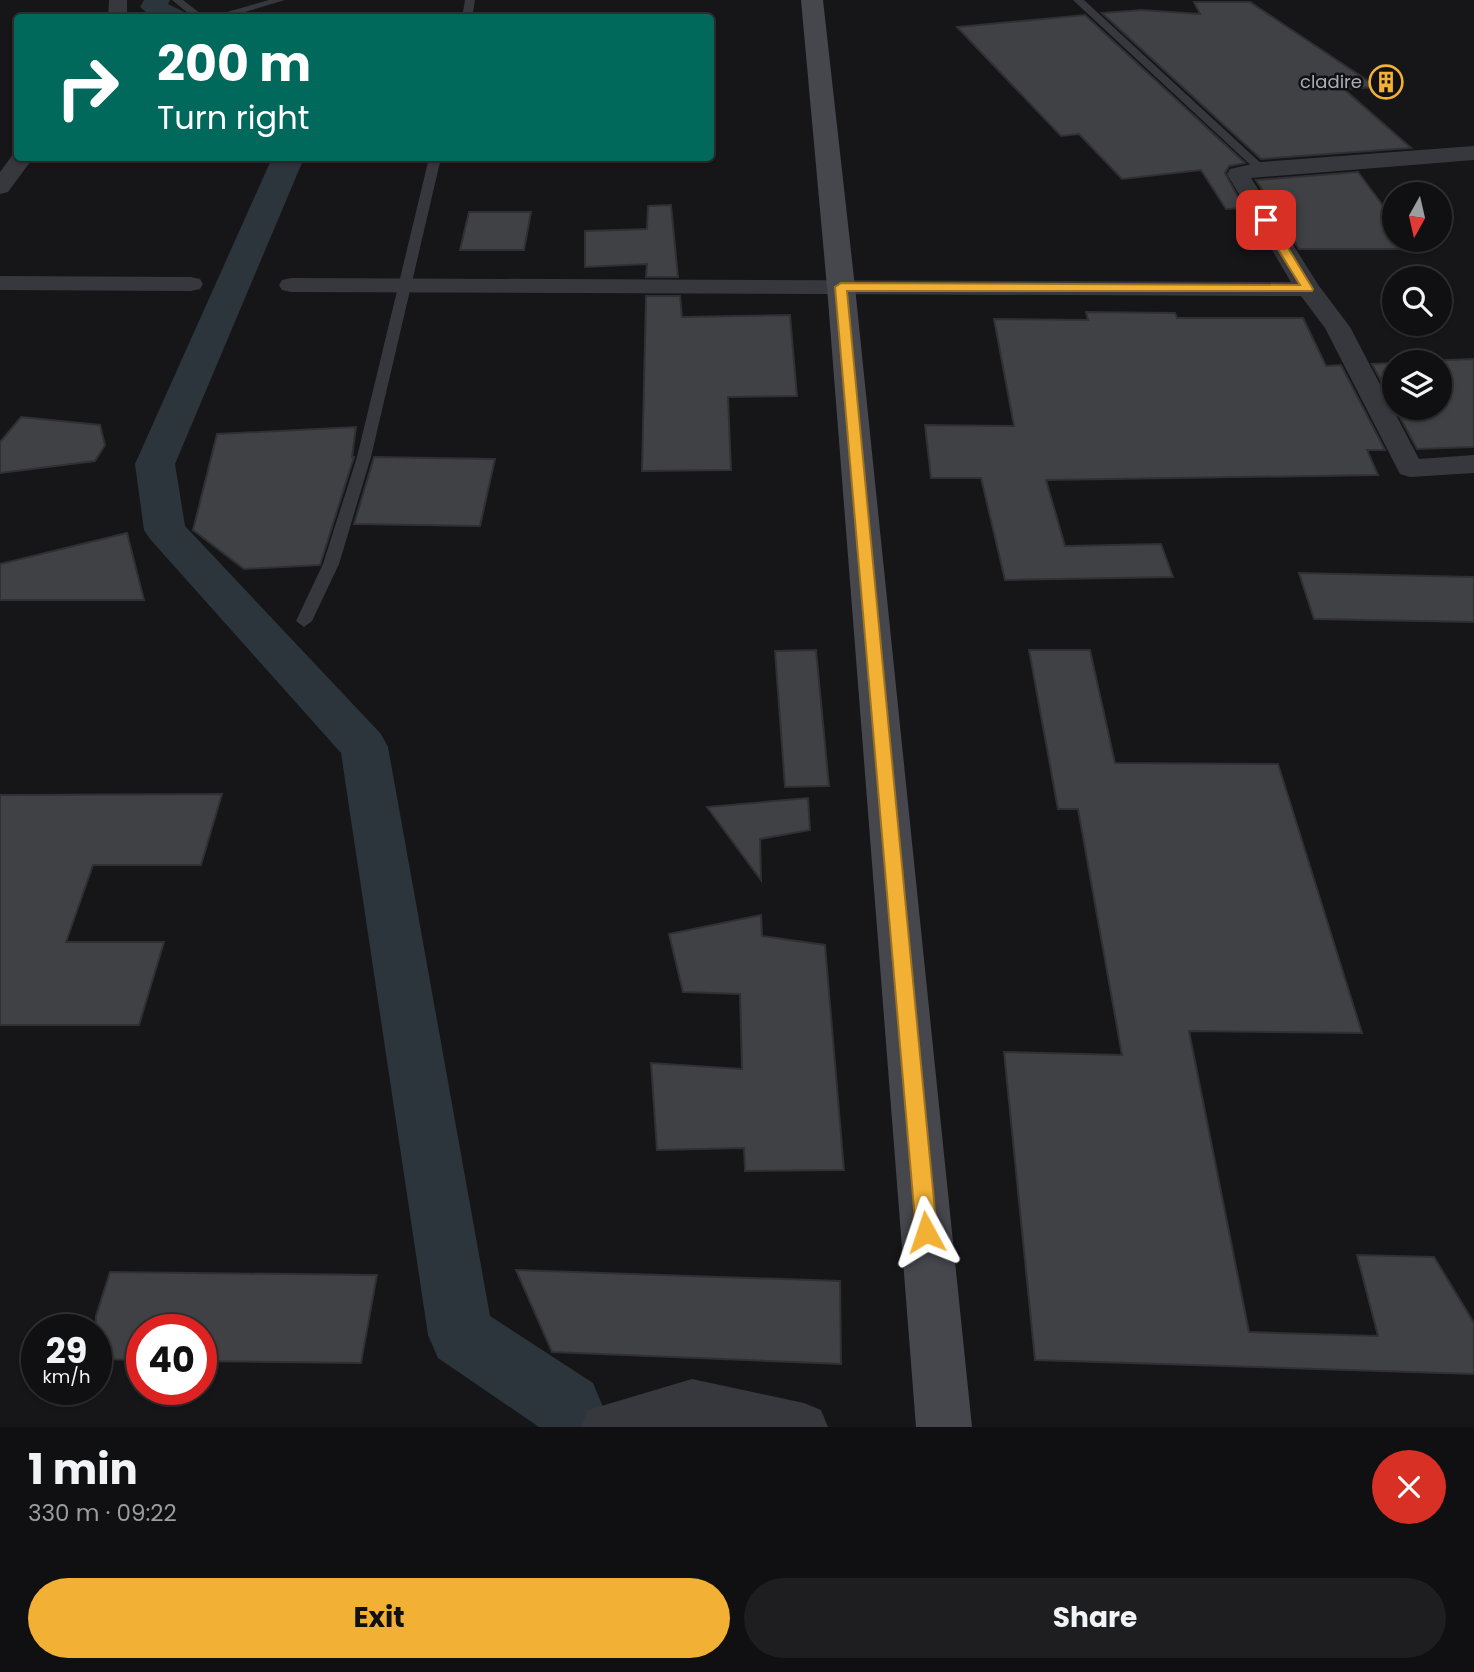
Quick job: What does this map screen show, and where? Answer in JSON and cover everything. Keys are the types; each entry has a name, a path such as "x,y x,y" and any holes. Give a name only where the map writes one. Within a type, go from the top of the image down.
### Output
{"street":[{"path":"812,0 841,287 944,1427"},
{"path":"1474,153 1261,169 1238,174 1308,289 1336,327 1410,468 1474,464"},
{"path":"0,187 20,161"},
{"path":"0,283 191,284"},
{"path":"291,285 1308,289"},
{"path":"605,1427 692,1403 804,1427"}],"lane":[{"path":"177,0 196,14"},
{"path":"226,14 280,0"},
{"path":"1078,0 1261,169"},
{"path":"304,621 331,564 364,457 434,161"}],"building":[{"path":"1194,2 1250,2 1377,87 1344,89 1411,148 1261,159 1102,13 1141,10 1200,14"},
{"path":"1085,15 1245,163 1229,166 1225,173 1244,208 1226,209 1201,170 1122,179 1079,134 1061,136 957,27"},
{"path":"1358,172 1382,204 1382,249 1299,249 1256,180"},
{"path":"671,205 678,277 646,277 647,264 585,267 585,231 647,229 648,206"},
{"path":"469,212 531,212 524,250 460,250"},
{"path":"646,296 680,296 682,317 790,315 797,396 728,397 731,470 642,471"},
{"path":"1086,312 1175,313 1177,318 1303,318 1326,366 1341,365 1385,450 1367,450 1378,475 1046,480 1065,546 1161,544 1173,577 1005,580 981,478 931,478 925,425 1014,426 994,319 1088,320"},
{"path":"1474,359 1474,447 1417,449 1401,420 1452,420 1452,360"},
{"path":"1372,364 1382,364 1382,383"},
{"path":"21,417 100,425 105,445 95,461 0,473 0,442"},
{"path":"356,427 354,457 320,565 244,569 193,530 217,434"},
{"path":"374,457 495,459 480,526 354,524"},
{"path":"127,533 144,600 0,600 0,564"},
{"path":"1299,573 1474,577 1474,622 1314,619"},
{"path":"816,650 829,786 785,787 775,651"},
{"path":"1029,650 1090,650 1115,763 1278,764 1362,1033 1189,1031 1249,1332 1378,1336 1357,1255 1434,1257 1474,1323 1474,1374 1035,1360 1004,1052 1122,1055 1078,809 1058,809"},
{"path":"222,794 201,865 93,865 66,942 164,942 139,1025 0,1025 0,795"},
{"path":"808,798 810,830 760,839 761,880 707,807"},
{"path":"761,915 762,936 825,945 844,1170 745,1171 744,1148 657,1150 651,1063 742,1069 740,994 683,992 669,934"},
{"path":"516,1270 840,1281 841,1364 552,1352"},
{"path":"110,1272 377,1275 361,1363 217,1361 217,1314 126,1314 126,1360 112,1359 112,1314 97,1314"}],"waterway":[{"path":"157,0 153,7 166,14"},
{"path":"287,161 155,464 165,530 364,747 461,1335 569,1407"}],"place":[{"name":"cladire","path":"1386,82"}],"route":[{"path":"926,1232 841,287 1308,289 1266,220"}]}
